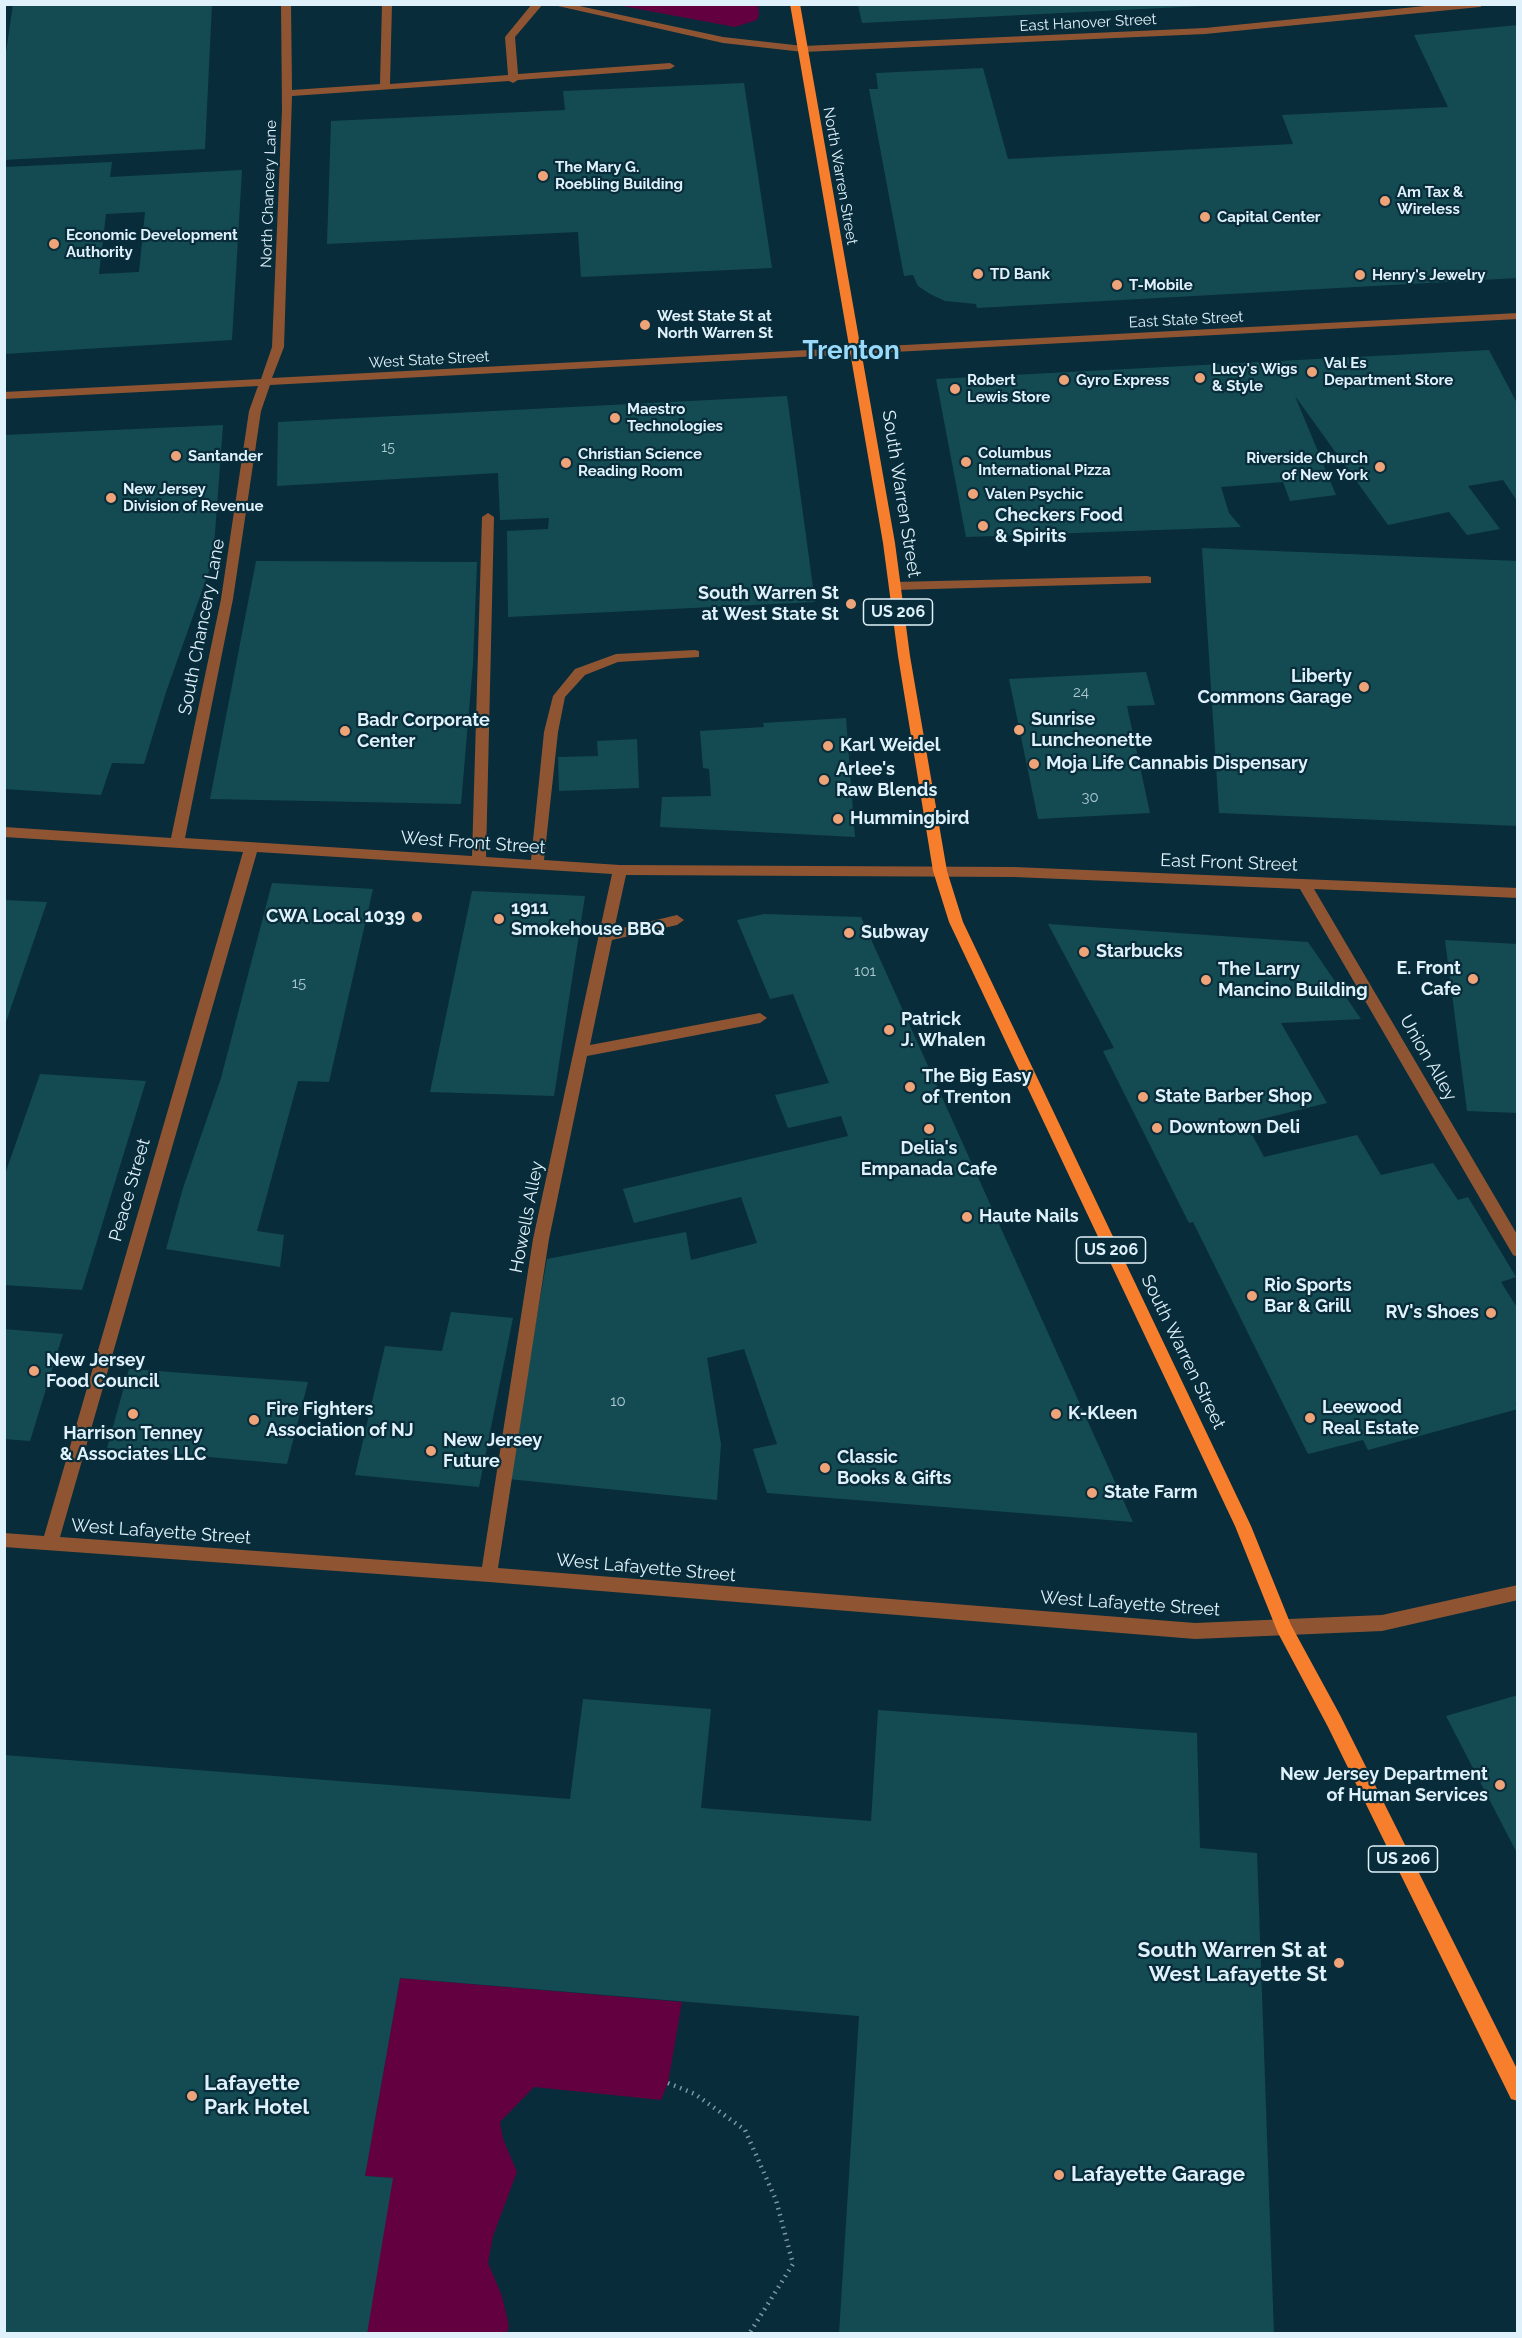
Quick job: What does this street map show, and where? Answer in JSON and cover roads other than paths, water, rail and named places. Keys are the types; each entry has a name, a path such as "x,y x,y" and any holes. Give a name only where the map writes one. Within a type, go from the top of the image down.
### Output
{"main road":[{"name":"North Warren Street","path":"795,4 855,353"},
{"name":"South Warren Street","path":"855,353 940,871 956,922 1244,1526 1284,1628 1334,1721 1518,2092"}],"street":[{"name":"North Chancery Lane","path":"267,383 278,347 287,93 286,4"},
{"path":"385,87 387,4"},
{"path":"513,80 510,38 538,4"},
{"name":"East Hanover Street","path":"554,4 723,40 803,49 855,49 1205,32 1480,4"},
{"path":"287,93 513,80 670,66"},
{"name":"East State Street","path":"855,353 1518,316"},
{"name":"West State Street","path":"4,396 855,353"},
{"name":"South Chancery Lane","path":"177,843 227,599 255,411 267,383"},
{"path":"479,861 488,517"},
{"path":"895,586 1147,580"},
{"path":"537,865 551,732 559,696 580,672 616,658 695,654"},
{"name":"West Front Street","path":"4,832 620,870 940,871"},
{"name":"Peace Street","path":"50,1544 251,848"},
{"name":"Howells Alley","path":"489,1575 541,1239 620,870"},
{"name":"East Front Street","path":"940,871 1518,893"},
{"name":"Union Alley","path":"1304,884 1518,1251"},
{"path":"605,937 677,920"},
{"path":"581,1052 760,1017"},
{"name":"West Lafayette Street","path":"4,1540 489,1575 1195,1631 1382,1623 1518,1592"}],"place":[{"name":"The Mary G. Roebling Building","path":"543,176"},
{"name":"Am Tax & Wireless","path":"1385,201"},
{"name":"Capital Center","path":"1205,217"},
{"name":"Economic Development Authority","path":"54,244"},
{"name":"TD Bank","path":"978,274"},
{"name":"Henry's Jewelry","path":"1360,275"},
{"name":"T-Mobile","path":"1117,285"},
{"name":"West State St at North Warren St","path":"645,325"},
{"name":"Val Es Department Store","path":"1312,372"},
{"name":"Lucy's Wigs & Style","path":"1200,378"},
{"name":"Gyro Express","path":"1064,380"},
{"name":"Robert Lewis Store","path":"955,389"},
{"name":"Maestro Technologies","path":"615,418"},
{"name":"Santander","path":"176,456"},
{"name":"Columbus International Pizza","path":"966,462"},
{"name":"Christian Science Reading Room","path":"566,463"},
{"name":"Riverside Church of New York","path":"1380,467"},
{"name":"Valen Psychic","path":"973,494"},
{"name":"New Jersey Division of Revenue","path":"111,498"},
{"name":"Checkers Food & Spirits","path":"983,526"},
{"name":"South Warren St at West State St","path":"851,604"},
{"name":"Liberty Commons Garage","path":"1364,687"},
{"name":"Sunrise Luncheonette","path":"1019,730"},
{"name":"Badr Corporate Center","path":"345,731"},
{"name":"Karl Weidel","path":"828,746"},
{"name":"Moja Life Cannabis Dispensary","path":"1034,764"},
{"name":"Arlee's Raw Blends","path":"824,780"},
{"name":"Hummingbird","path":"838,819"},
{"name":"CWA Local 1039","path":"417,917"},
{"name":"1911 Smokehouse BBQ","path":"499,919"},
{"name":"Subway","path":"849,933"},
{"name":"Starbucks","path":"1084,952"},
{"name":"E. Front Cafe","path":"1473,979"},
{"name":"The Larry Mancino Building","path":"1206,980"},
{"name":"Patrick J. Whalen","path":"889,1030"},
{"name":"The Big Easy of Trenton","path":"910,1087"},
{"name":"State Barber Shop","path":"1143,1097"},
{"name":"Downtown Deli","path":"1157,1128"},
{"name":"Delia's Empanada Cafe","path":"929,1129"},
{"name":"Haute Nails","path":"967,1217"},
{"name":"Rio Sports Bar & Grill","path":"1252,1296"},
{"name":"RV's Shoes","path":"1491,1313"},
{"name":"New Jersey Food Council","path":"34,1371"},
{"name":"Harrison Tenney & Associates LLC","path":"133,1414"},
{"name":"K-Kleen","path":"1056,1414"},
{"name":"Leewood Real Estate","path":"1310,1418"},
{"name":"Fire Fighters Association of NJ","path":"254,1420"},
{"name":"New Jersey Future","path":"431,1451"},
{"name":"Classic Books & Gifts","path":"825,1468"},
{"name":"State Farm","path":"1092,1493"},
{"name":"New Jersey Department of Human Services","path":"1500,1785"},
{"name":"South Warren St at West Lafayette St","path":"1339,1963"},
{"name":"Lafayette Park Hotel","path":"192,2096"},
{"name":"Lafayette Garage","path":"1059,2175"}],"district":[{"name":"Trenton","path":"851,351"}]}
